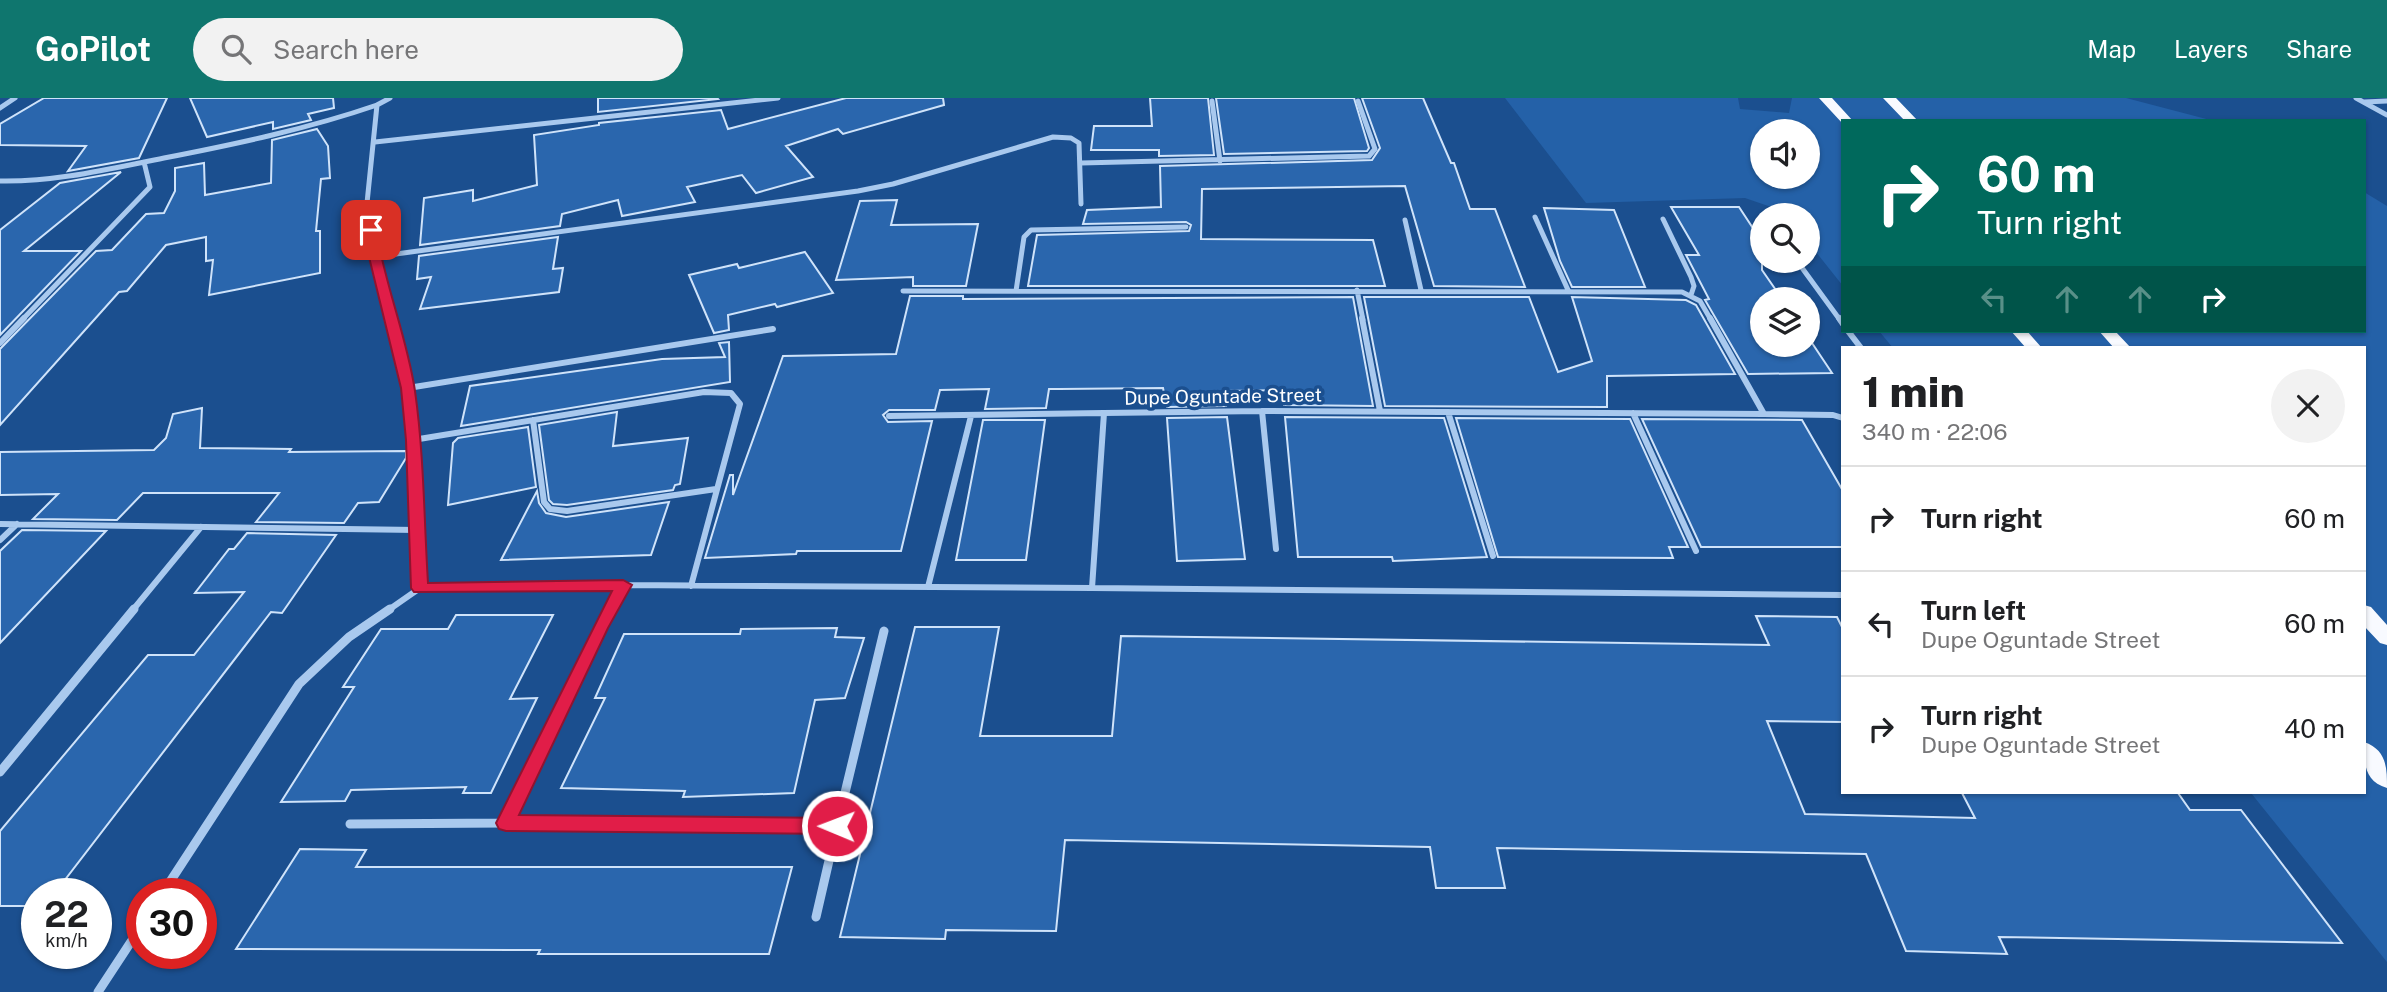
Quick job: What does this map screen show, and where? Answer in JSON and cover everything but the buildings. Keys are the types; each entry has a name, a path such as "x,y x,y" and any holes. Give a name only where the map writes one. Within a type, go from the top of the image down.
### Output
{"highway":[{"path":"1825,98 1845,119"},
{"path":"1889,98 1910,119"},
{"path":"2109,333 2121,346"},
{"path":"2366,614 2387,638"},
{"path":"2366,753 2387,779"}],"street":[{"path":"0,108 15,98"},
{"path":"2,183 24,183 285,134 377,105 390,98"},
{"path":"375,142 778,98"},
{"path":"2356,98 2387,115"},
{"path":"1212,100 1220,160"},
{"path":"1081,163 1369,156 1375,149 1358,100"},
{"path":"2364,102 2387,101"},
{"path":"377,105 367,203 374,257 408,388 420,588"},
{"path":"374,257 858,191 893,184 1053,137 1071,138 1079,143 1081,204"},
{"path":"0,343 150,187 144,162"},
{"path":"1535,217 1568,290"},
{"path":"1663,219 1691,277 1694,286 1691,295"},
{"path":"1405,220 1421,290"},
{"path":"1016,291 1024,237 1031,230 1186,227"},
{"path":"1806,273 1841,321"},
{"path":"1357,290 1380,411"},
{"path":"903,291 1672,291 1691,295 1700,301 1764,414"},
{"path":"408,388 773,329"},
{"path":"413,440 705,392 731,393 740,404 691,586"},
{"path":"1262,411 1276,548"},
{"name":"Dupe Oguntade Street","path":"1092,588 1104,413 1380,411 1841,416"},
{"path":"1448,412 1493,556"},
{"path":"889,416 1104,413"},
{"path":"1633,413 1696,551"},
{"path":"928,587 971,416"},
{"path":"533,420 544,502 550,509 567,511 716,489"},
{"path":"0,524 417,530"},
{"path":"0,540 17,524"},
{"path":"0,772 201,527"},
{"path":"172,878 299,684 349,637 420,588 623,585 1841,595"},
{"path":"506,823 623,585"},
{"path":"816,917 884,631"},
{"path":"350,824 837,826"},
{"path":"98,992 126,949"}],"shaded area":[{"path":"1505,98 1738,98 1740,109 1789,113 1792,98 2126,98 2206,119 1841,119 1841,283 1820,257 1820,203 1760,203 1745,198 1586,203"},
{"path":"2366,193 2387,206 2387,962 2252,794 2366,794 2366,346 1891,346 1881,333 2366,333"}],"route":[{"path":"371,230 374,257 408,388 420,588 623,585 506,823 837,826"}]}
